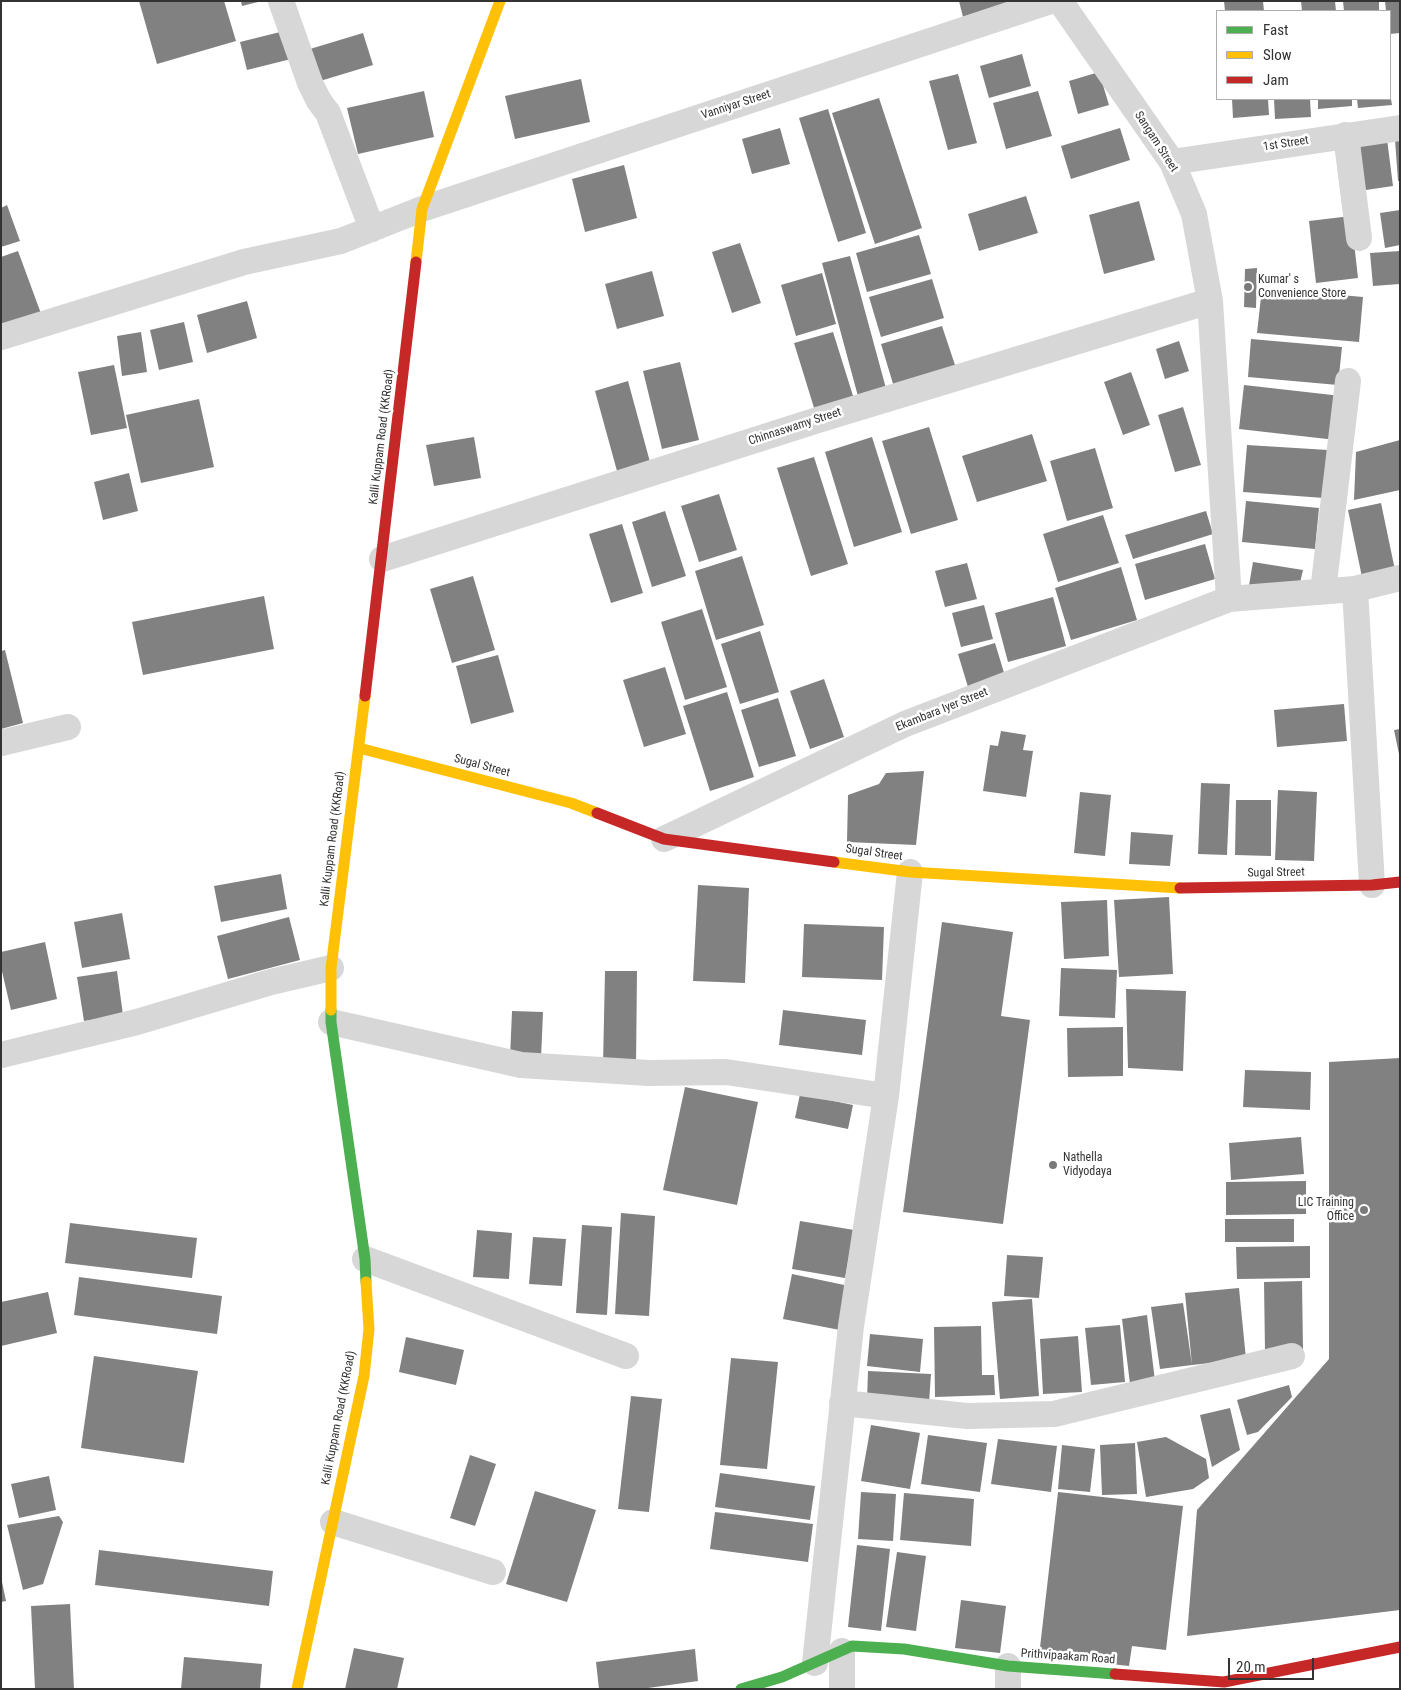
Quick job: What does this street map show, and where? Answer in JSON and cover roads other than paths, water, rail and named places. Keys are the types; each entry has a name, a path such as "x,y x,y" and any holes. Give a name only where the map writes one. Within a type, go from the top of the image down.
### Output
{"street":[{"path":"281,1 310,83 319,101 328,113 372,229"},
{"name":"Kalli Kuppam Road (KKRoad)","path":"297,1689 364,1376 369,1329 364,1259 331,1022 331,968 382,559 422,209 500,1"},
{"name":"Vanniyar Street","path":"1,337 244,262 341,242 422,209 1051,1"},
{"name":"Sangam Street","path":"1060,1 1172,162 1194,214 1210,301 1229,599"},
{"name":"1st Street","path":"1172,162 1400,128"},
{"path":"1346,135 1359,238"},
{"name":"Chinnaswamy Street","path":"382,559 820,419 1210,301"},
{"path":"1323,592 1348,381"},
{"name":"Ekambara Iyer Street","path":"664,839 905,724 1229,599 1355,589 1400,578"},
{"path":"1355,589 1372,885"},
{"path":"1,743 68,727"},
{"name":"Sugal Street","path":"359,748 570,803 664,839 910,872 1188,888 1372,885 1400,882"},
{"path":"815,1663 851,1326 886,1096 910,872"},
{"path":"1,1055 137,1022 271,982 331,968"},
{"path":"331,1022 521,1065 649,1073 726,1072 886,1096"},
{"path":"364,1259 626,1356"},
{"path":"842,1403 967,1416 1054,1414 1292,1356"},
{"path":"332,1522 492,1572"},
{"name":"Prithvipaakam Road","path":"741,1689 782,1677 852,1646 904,1650 1008,1678 1224,1685 1400,1647"},
{"path":"842,1652 842,1689"}],"place":[{"name":"Kumar' s Convenience Store","path":"1248,287"},
{"name":"Nathella Vidyodaya","path":"1053,1165"},
{"name":"LIC Training Office","path":"1364,1210"}]}
